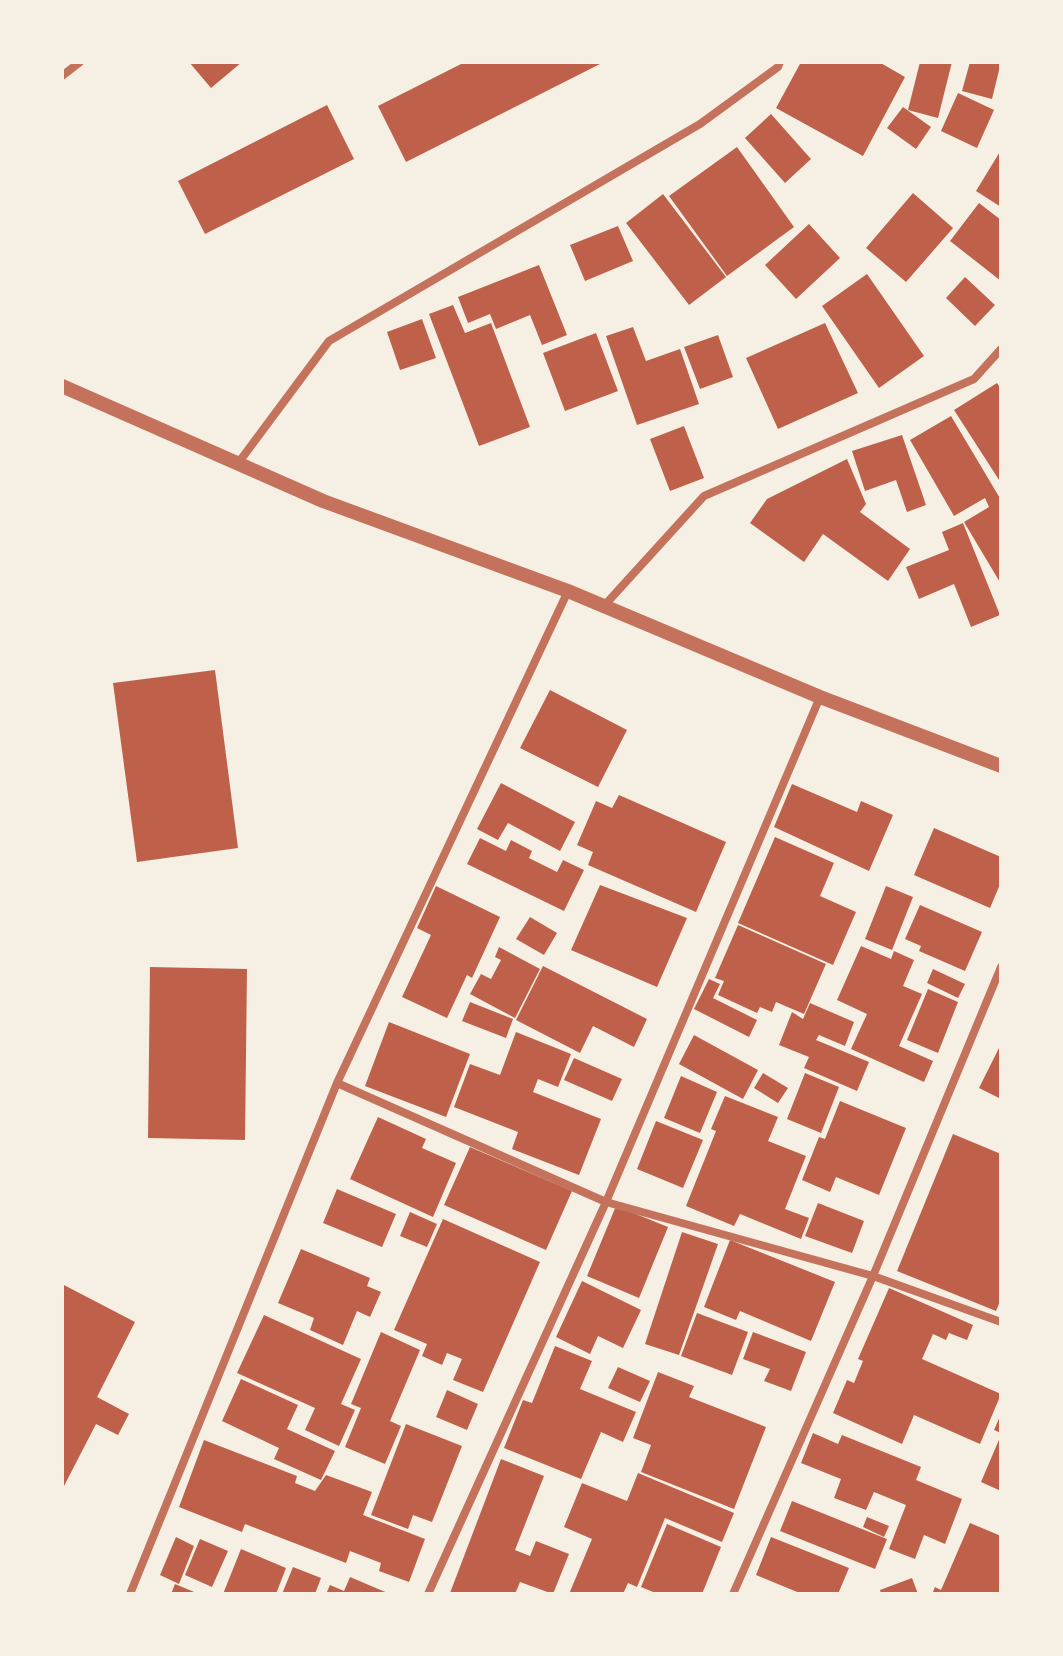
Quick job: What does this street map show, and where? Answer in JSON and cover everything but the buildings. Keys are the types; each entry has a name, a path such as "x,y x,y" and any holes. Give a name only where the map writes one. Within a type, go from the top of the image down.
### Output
{"street":[{"path":"62,76 80,62"},
{"path":"239,462 329,341 700,124 778,67 780,62"},
{"path":"603,607 704,496 974,379 1001,349"},
{"path":"62,386 323,501 568,591 820,697 1001,766"},
{"path":"130,1594 337,1083 568,591"},
{"path":"428,1594 606,1202 820,697"},
{"path":"733,1594 873,1276 1001,967"},
{"path":"337,1083 606,1202 873,1276 1001,1322"}]}
